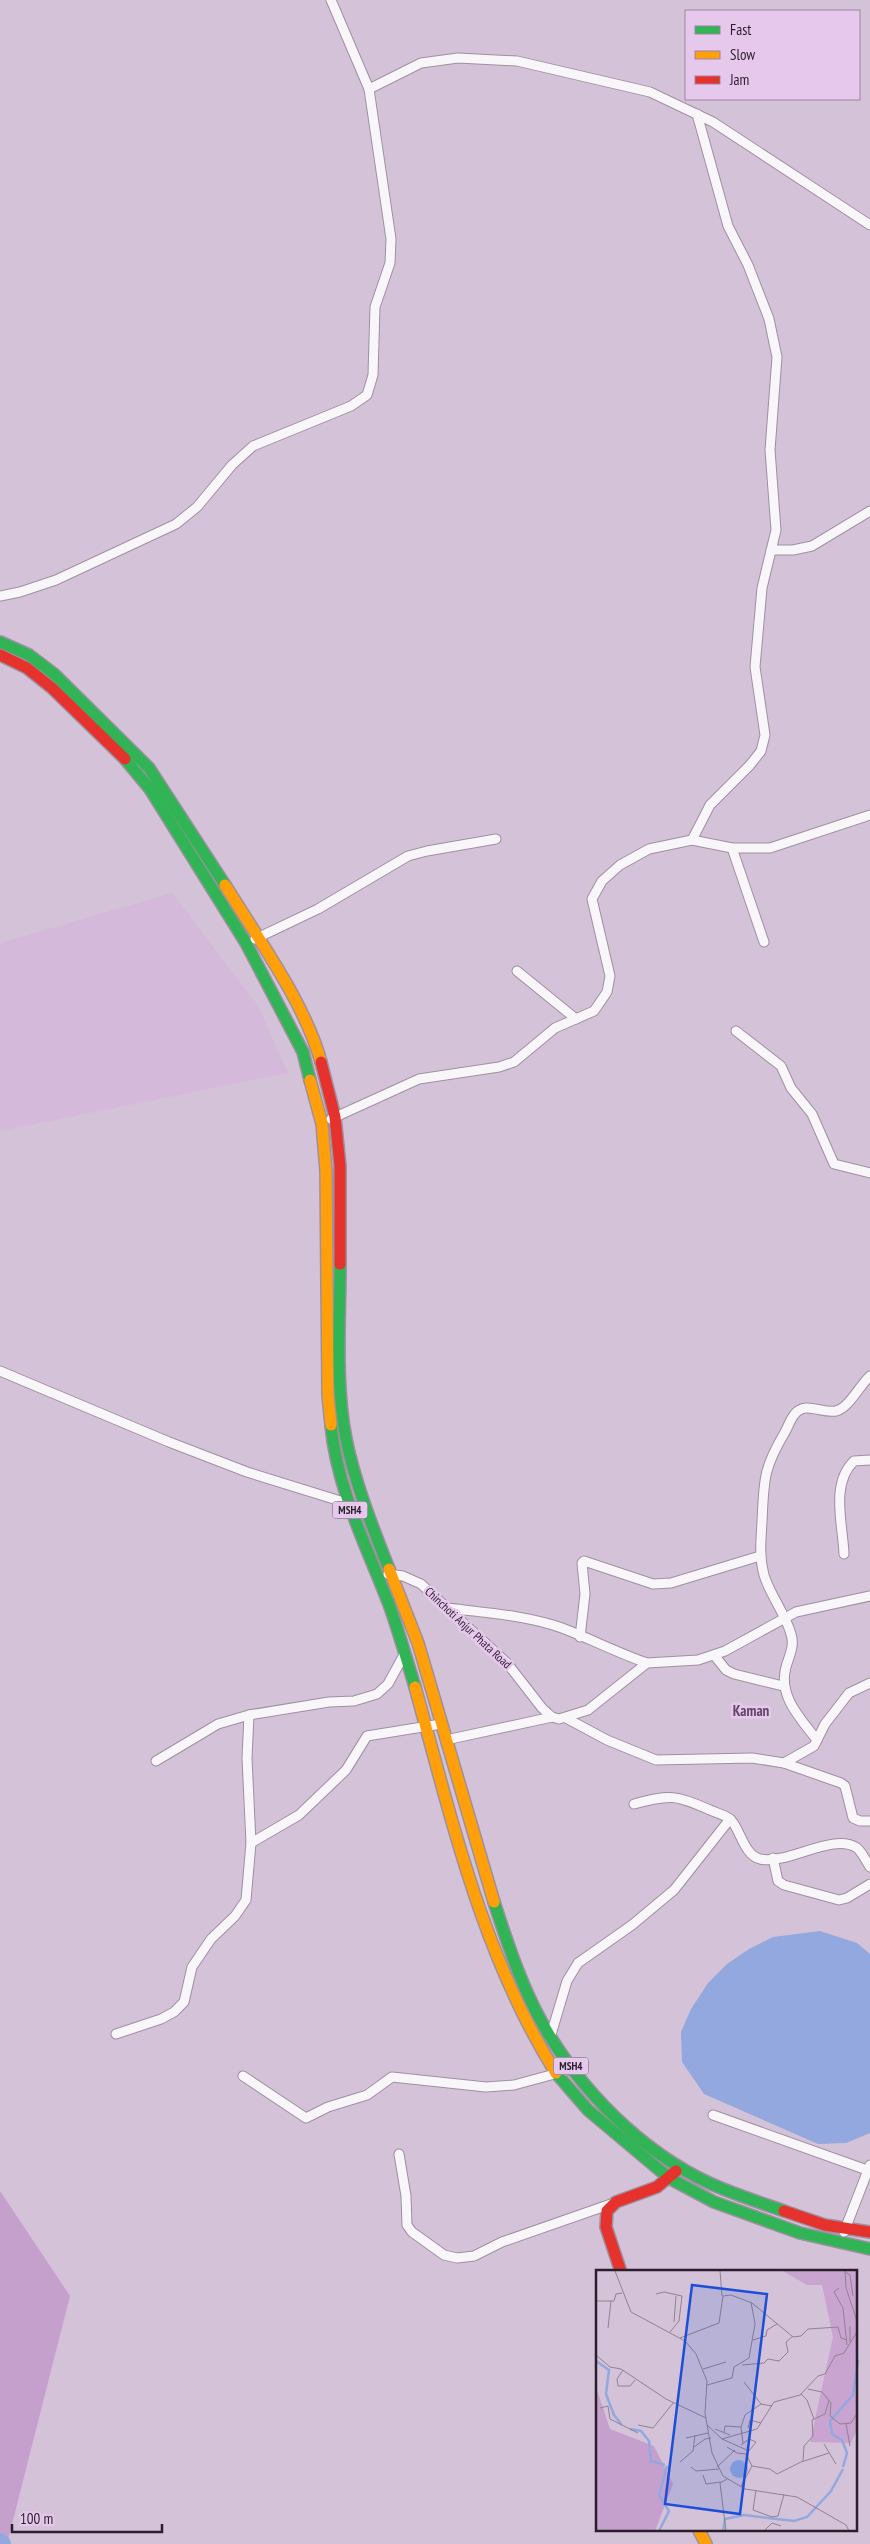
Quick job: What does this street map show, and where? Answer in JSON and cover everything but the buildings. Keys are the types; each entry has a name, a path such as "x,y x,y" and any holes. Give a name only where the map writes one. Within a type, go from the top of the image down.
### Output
{"main road":[{"name":"MSH4","path":"0,642 27,653 47,668 136,752 156,776 258,938 297,1005 317,1048 335,1117 340,1166 340,1394 346,1440 365,1508 418,1643 496,1915 516,1967 551,2038 595,2096 628,2128 680,2167 722,2189 768,2207 844,2229 870,2232"},
{"name":"MSH4","path":"0,655 27,668 46,683 123,756 150,789 246,943 303,1052 322,1124 326,1171 328,1395 333,1445 348,1503 390,1608 478,1909 502,1972 540,2046 556,2074 588,2110 669,2178 714,2202 800,2234 839,2244 870,2249"},
{"path":"621,2270 606,2227 606,2214 611,2204 622,2198 654,2189 680,2167"},
{"path":"700,2532 706,2544"}],"street":[{"path":"0,596 20,592 56,580 176,524 197,506 232,465 253,446 351,406 367,395 373,375 375,307 390,263 391,239 369,89 331,0"},
{"path":"369,89 421,63 458,58 518,61 650,92 697,114 753,147 870,225"},
{"path":"692,840 710,805 762,751 765,735 755,667 762,588 776,530 770,450 777,357 769,319 748,266 728,226 697,114"},
{"path":"772,550 793,550 812,546 870,511"},
{"path":"322,1124 420,1079 499,1067 514,1062 555,1028 594,1011 607,992 610,976 592,899 602,881 620,865 649,849 692,840 732,848 777,846 870,815"},
{"path":"246,943 318,908 408,856 496,839"},
{"path":"732,848 764,942"},
{"path":"517,971 576,1019"},
{"path":"736,1031 781,1066 791,1088 812,1114 834,1164 870,1173"},
{"path":"0,1371 169,1442 247,1472 365,1508"},
{"path":"817,1740 787,1698 783,1686 792,1646 792,1635 765,1576 760,1556 762,1485 769,1458 794,1415 800,1409 808,1407 824,1412 838,1410 848,1404 860,1386 870,1376"},
{"path":"844,1554 839,1500 842,1484 848,1466 854,1461 870,1460"},
{"path":"580,1637 585,1594 582,1563 584,1561 653,1584 671,1583 760,1556"},
{"name":"Chinchoti Anjur Phata Road","path":"375,1573 403,1576 421,1584 507,1663 542,1708 552,1717"},
{"path":"448,1608 504,1615 561,1628 612,1651 647,1663 698,1660 725,1652 785,1620 796,1612 870,1596"},
{"path":"156,1761 218,1724 249,1715 329,1702 354,1701 377,1694 388,1684 404,1653"},
{"path":"714,1655 726,1670 734,1674 783,1686"},
{"path":"446,1740 552,1717 566,1718 588,1710 647,1663"},
{"path":"784,1763 814,1746 825,1724 849,1693 870,1683"},
{"path":"116,2034 161,2019 174,2012 184,2002 192,1967 211,1939 235,1916 246,1900 251,1843 247,1758 249,1715"},
{"path":"566,1718 614,1743 656,1760 752,1758 784,1763 841,1783 845,1786 853,1818 860,1821 870,1821"},
{"path":"251,1843 299,1815 346,1770 367,1736 442,1724"},
{"path":"634,1804 663,1796 677,1796 730,1819 749,1852 759,1859 785,1858 810,1849 837,1844 852,1846 858,1849 870,1867"},
{"path":"540,2046 551,2038 567,1981 578,1963 632,1925 674,1890 730,1819"},
{"path":"773,1858 778,1880 784,1885 839,1900 847,1898 870,1884"},
{"path":"243,2076 306,2118 328,2107 367,2095 392,2077 486,2087 514,2084 573,2069"},
{"path":"713,2115 868,2167 839,2244"},
{"path":"399,2154 406,2196 407,2225 412,2232 444,2255 457,2258 474,2256 502,2242 611,2204"}],"shaded area":[{"path":"172,893 259,1007 288,1073 0,1131 0,943"},
{"path":"0,2191 70,2296 7,2544 0,2544"}],"water":[{"path":"820,1931 857,1943 870,1954 870,2133 846,2143 818,2144 704,2094 682,2062 681,2032 691,2009 708,1983 727,1964 749,1949 773,1937"}],"traffic: fast":[{"path":"0,642 29,655 54,674 149,768 225,885"},
{"path":"125,759 150,789 246,943 303,1052 310,1080"},
{"path":"340,1264 339,1374 346,1439 359,1488 389,1569"},
{"path":"331,1425 334,1449 346,1495 390,1607 415,1687"},
{"path":"494,1902 518,1972 533,2006 567,2062 605,2107 648,2146 672,2163 723,2189 784,2211"},
{"path":"556,2073 588,2110 669,2178 714,2202 800,2233 870,2249"}],"traffic: slow":[{"path":"225,885 292,994 314,1040 321,1062"},
{"path":"310,1080 322,1124 326,1171 328,1395 331,1425"},
{"path":"389,1569 418,1643 494,1902"},
{"path":"415,1687 456,1836 489,1934 508,1982 530,2028 556,2073"},
{"path":"700,2532 706,2544"}],"traffic: jam":[{"path":"0,655 27,668 52,688 125,759"},
{"path":"321,1062 335,1117 340,1166 340,1264"},
{"path":"620,2270 606,2227 607,2211 616,2202 657,2187 676,2171"},
{"path":"784,2211 825,2225 870,2232"}],"district":[{"name":"Kaman","path":"751,1711"}]}
